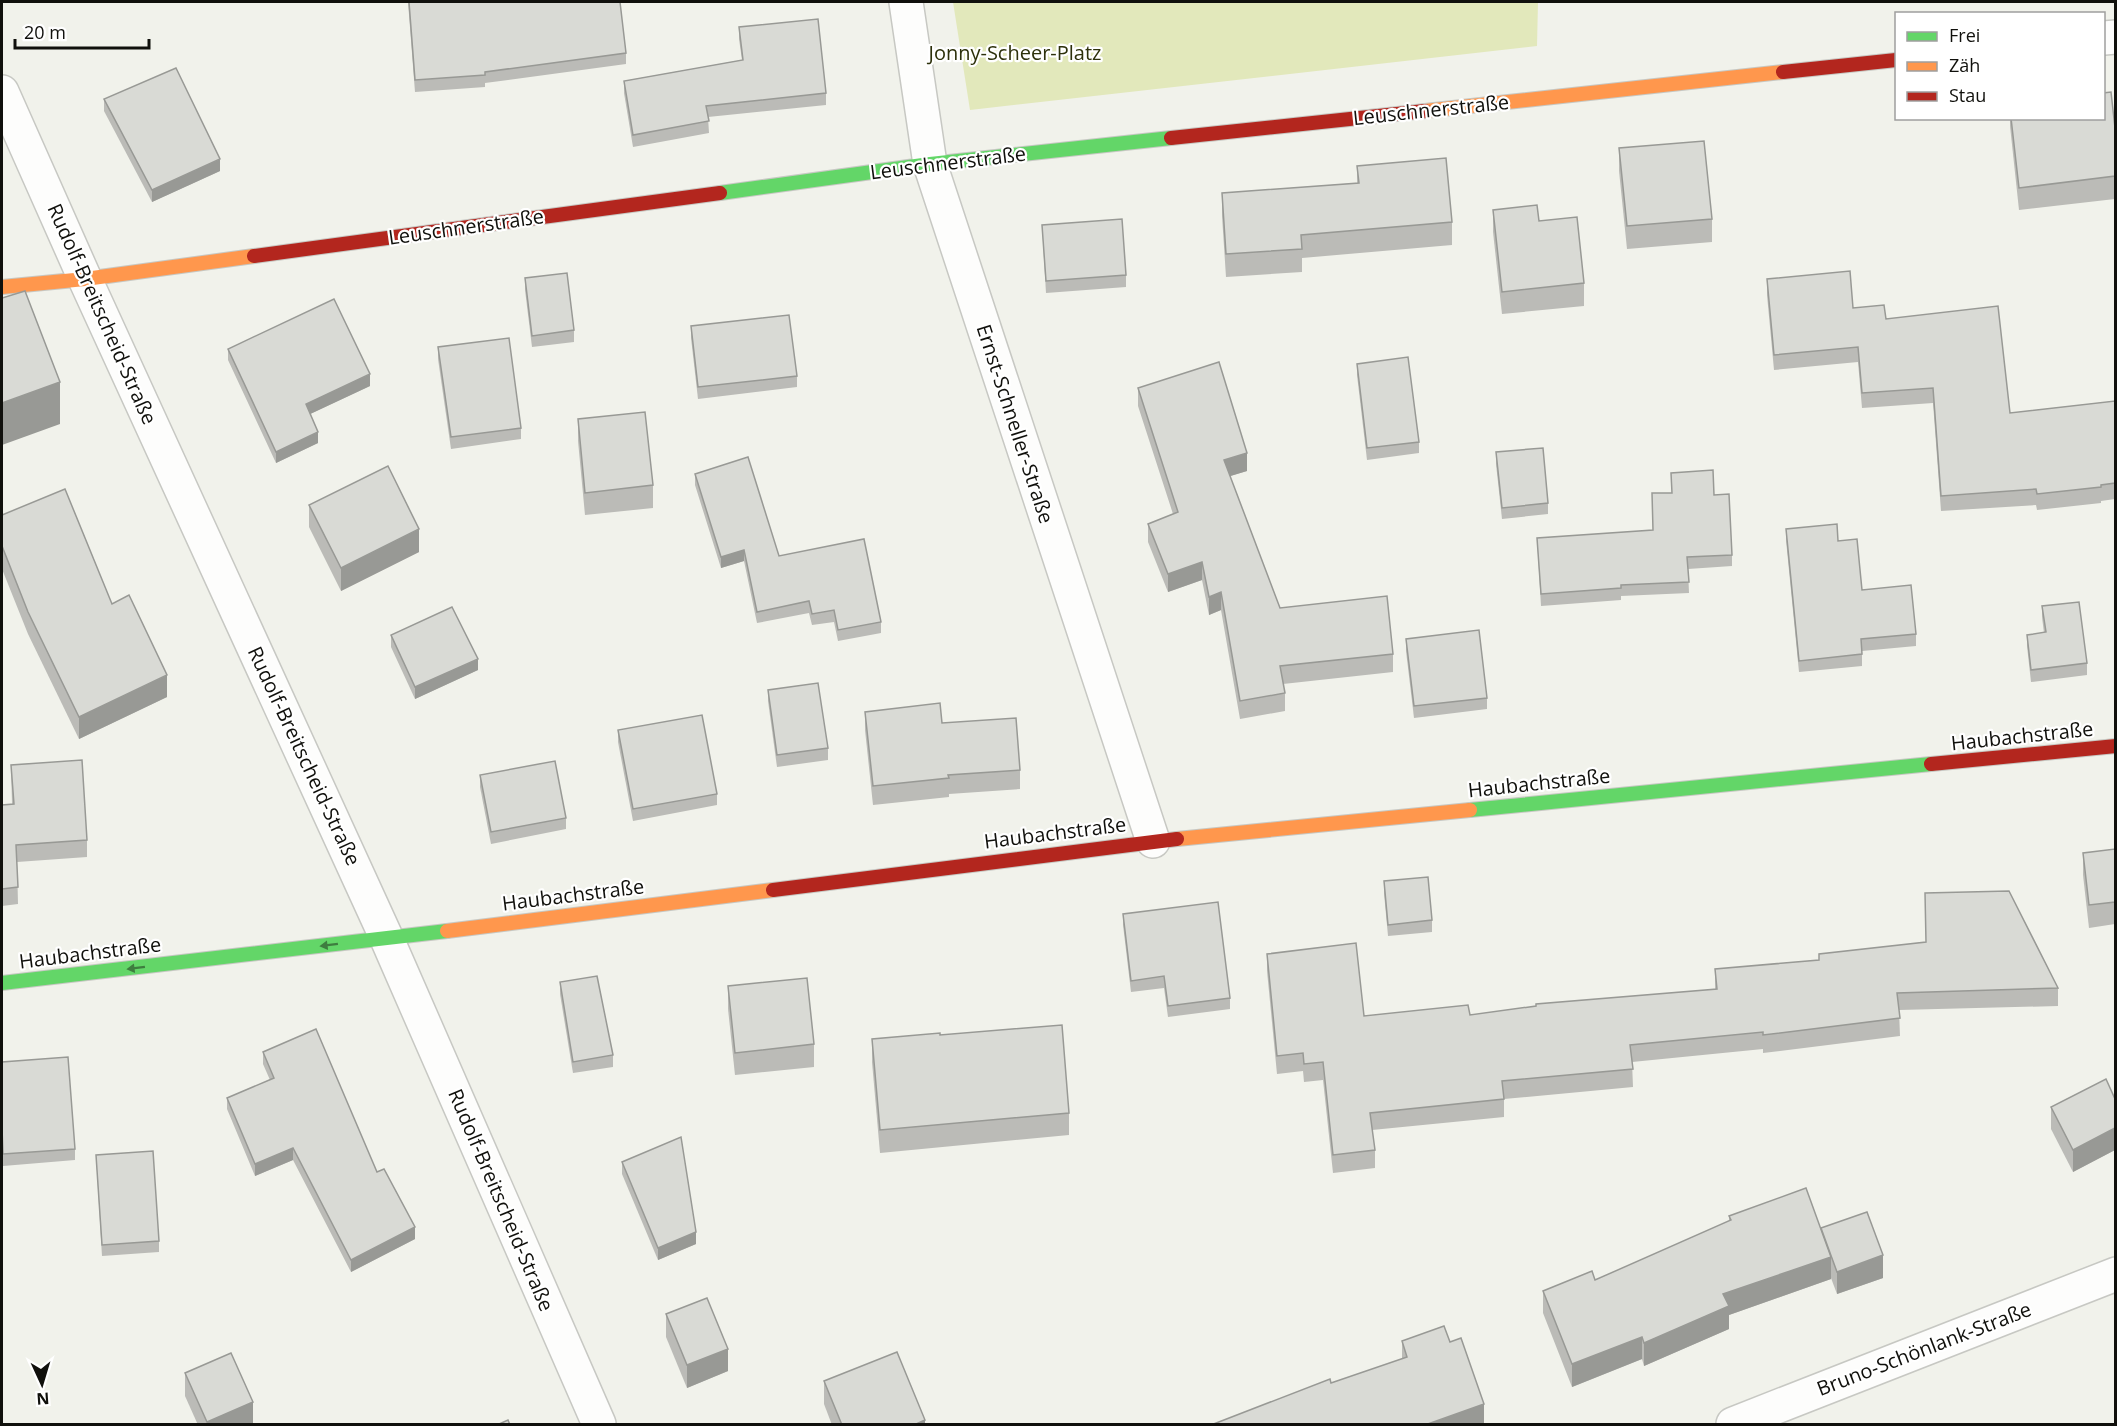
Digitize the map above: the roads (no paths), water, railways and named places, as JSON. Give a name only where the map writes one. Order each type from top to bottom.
[{"type":"street","name":"Ernst-Schneller-Straße","points":[[906,2],[930,164],[1153,840]]},
{"type":"street","name":"Leuschnerstraße","points":[[2,287],[85,279],[930,164],[1895,60]]},
{"type":"street","name":"Rudolf-Breitscheid-Straße","points":[[2,92],[85,279],[387,939],[599,1425]]},
{"type":"street","name":"Haubachstraße","points":[[2,983],[387,939],[1153,840],[2115,746]]},
{"type":"street","name":"Bruno-Schönlank-Straße","points":[[1733,1425],[2115,1274]]},
{"type":"park label","name":"Jonny-Scheer-Platz","points":[[1015,53]]}]
